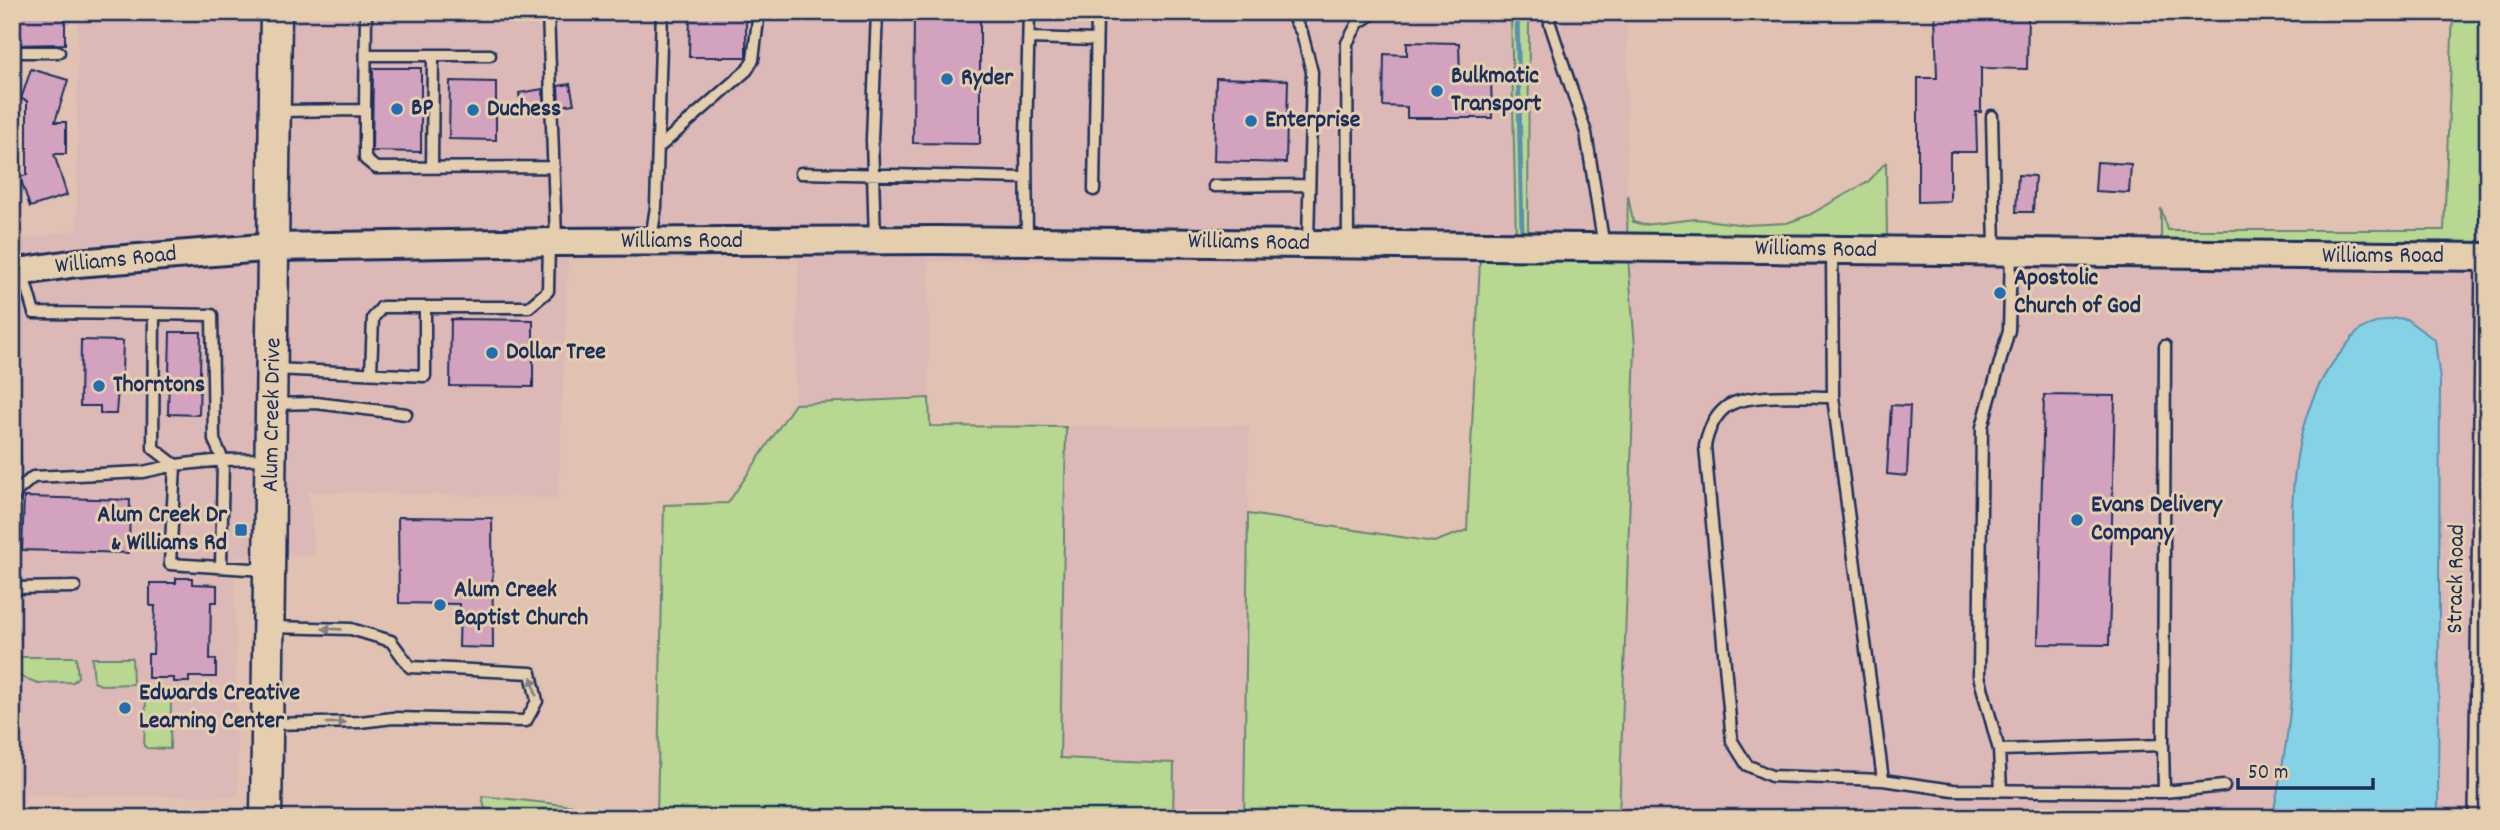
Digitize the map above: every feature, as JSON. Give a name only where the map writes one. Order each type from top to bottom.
[{"type":"main road","name":"Alum Creek Drive","points":[[266,818],[276,12]]},
{"type":"main road","name":"Williams Road","points":[[17,272],[130,258],[275,247],[875,240],[2487,257]]},
{"type":"street","name":"Strack Road","points":[[2479,818],[2487,257]]},
{"type":"lane","points":[[366,12],[365,159],[376,168],[554,167]]},
{"type":"lane","points":[[372,373],[373,318],[382,307],[529,307],[548,291],[553,242],[554,167],[548,12]]},
{"type":"lane","points":[[650,242],[656,206],[663,12]]},
{"type":"lane","points":[[658,148],[747,70],[753,60],[759,12]]},
{"type":"lane","points":[[875,240],[872,139],[877,12]]},
{"type":"lane","points":[[1027,241],[1029,12]]},
{"type":"lane","points":[[1094,190],[1097,12]]},
{"type":"lane","points":[[1290,12],[1302,33],[1312,72],[1308,244]]},
{"type":"lane","points":[[1348,244],[1347,43],[1359,23],[1375,12]]},
{"type":"lane","points":[[1549,12],[1550,24],[1586,133],[1604,247]]},
{"type":"lane","points":[[1029,38],[1096,40]]},
{"type":"lane","points":[[12,51],[60,52]]},
{"type":"lane","points":[[366,55],[490,55]]},
{"type":"lane","points":[[432,167],[433,55]]},
{"type":"lane","points":[[276,111],[366,110]]},
{"type":"lane","points":[[1992,116],[2009,330],[1982,427],[1979,676],[1999,750],[2001,790]]},
{"type":"lane","points":[[801,173],[1026,178]]},
{"type":"lane","points":[[1214,186],[1309,185]]},
{"type":"lane","points":[[1832,250],[1833,397],[1883,780]]},
{"type":"lane","points":[[17,272],[34,313],[212,315],[214,440],[223,460],[221,567]]},
{"type":"lane","points":[[273,369],[425,376],[425,307]]},
{"type":"lane","points":[[154,314],[153,448],[175,466]]},
{"type":"lane","points":[[2164,792],[2165,346]]},
{"type":"lane","points":[[1833,397],[1759,397],[1726,407],[1709,428],[1705,446],[1732,741],[1747,765],[1771,776],[1883,780],[1953,790],[2164,792],[2224,786]]},
{"type":"lane","points":[[273,404],[316,403],[406,414]]},
{"type":"lane","points":[[12,502],[17,491],[33,477],[143,472],[223,460],[272,458]]},
{"type":"lane","points":[[175,466],[170,564],[270,570]]},
{"type":"lane","points":[[12,588],[75,587]]},
{"type":"lane","points":[[268,724],[360,722],[393,718],[526,720],[537,701],[531,673],[410,667],[391,641],[351,629],[269,627]]},
{"type":"lane","points":[[1999,750],[2163,745]]},
{"type":"shaded area","points":[[78,12],[1511,12],[1516,259],[928,261],[929,398],[795,404],[799,258],[587,256],[568,259],[558,498],[308,491],[315,555],[234,557],[238,796],[12,795],[12,466],[21,465],[12,241],[77,230]]},
{"type":"shaded area","points":[[1529,12],[1627,12],[1627,240],[2479,245],[2468,818],[1619,818],[1635,347],[1627,241],[1528,237]]},
{"type":"shaded area","points":[[1249,426],[1244,818],[1173,818],[1174,764],[1060,758],[1066,427]]},
{"type":"green space","points":[[1511,12],[1529,12],[1528,237],[1516,238]]},
{"type":"green space","points":[[2453,12],[2488,12],[2488,53],[2482,53],[2479,245],[2161,243],[2161,208],[2168,230],[2444,230]]},
{"type":"green space","points":[[1886,162],[1887,242],[1627,240],[1628,195],[1633,222],[1644,225],[1696,219],[1746,225],[1787,223],[1809,215],[1869,181]]},
{"type":"green space","points":[[1628,258],[1635,347],[1619,818],[1244,818],[1248,514],[1434,542],[1467,530],[1480,260]]},
{"type":"green space","points":[[13,296],[21,466],[12,466]]},
{"type":"green space","points":[[929,398],[930,426],[1066,427],[1060,758],[1174,763],[1173,818],[506,818],[485,809],[482,796],[657,815],[664,505],[728,503],[795,404]]},
{"type":"green space","points":[[18,657],[76,657],[78,677],[73,682],[38,683],[19,676]]},
{"type":"green space","points":[[92,658],[132,658],[133,684],[101,685],[94,682]]},
{"type":"green space","points":[[146,701],[171,701],[170,749],[144,746]]},
{"type":"water","points":[[2406,319],[2435,340],[2440,381],[2438,818],[2272,818],[2291,703],[2292,500],[2305,419],[2320,383],[2353,337],[2360,330],[2377,322]]},
{"type":"building","points":[[12,12],[65,12],[65,44],[12,45]]},
{"type":"building","points":[[690,12],[746,12],[746,57],[689,57]]},
{"type":"building","name":"Ryder","points":[[914,12],[980,15],[980,144],[913,143]]},
{"type":"building","points":[[1935,12],[2028,12],[2027,69],[1981,68],[1981,112],[1976,112],[1977,152],[1950,152],[1950,201],[1918,202],[1918,78],[1937,78]]},
{"type":"building","name":"Bulkmatic Transport","points":[[1407,42],[1459,43],[1460,76],[1491,75],[1492,118],[1407,118],[1407,107],[1383,106],[1384,54],[1407,55]]},
{"type":"building","name":"BP","points":[[373,68],[421,68],[421,152],[372,151]]},
{"type":"building","points":[[31,69],[68,80],[55,122],[66,122],[66,154],[54,154],[67,195],[30,207],[20,177],[27,175],[27,101],[21,99]]},
{"type":"building","name":"Enterprise","points":[[1216,78],[1288,80],[1286,163],[1214,161]]},
{"type":"building","name":"Duchess","points":[[450,81],[496,82],[496,140],[449,139]]},
{"type":"building","points":[[570,84],[574,104],[559,106],[558,86]]},
{"type":"building","points":[[543,89],[544,109],[522,113],[519,93]]},
{"type":"building","points":[[2097,162],[2131,164],[2129,193],[2095,191]]},
{"type":"building","points":[[2018,175],[2035,176],[2033,212],[2016,212]]},
{"type":"building","name":"Dollar Tree","points":[[451,319],[533,320],[533,387],[450,386]]},
{"type":"building","name":"Thorntons","points":[[170,332],[201,332],[199,415],[168,414]]},
{"type":"building","name":"Thorntons","points":[[81,340],[123,341],[116,414],[100,414],[100,406],[80,406]]},
{"type":"building","name":"Evans Delivery Company","points":[[2044,395],[2115,396],[2109,645],[2038,644]]},
{"type":"building","points":[[1891,405],[1910,406],[1907,476],[1887,474]]},
{"type":"building","points":[[24,497],[130,500],[129,553],[22,550]]},
{"type":"building","points":[[398,517],[492,518],[493,648],[459,647],[460,604],[399,603]]},
{"type":"building","points":[[176,578],[192,578],[192,584],[217,585],[217,602],[211,602],[210,659],[216,659],[216,677],[189,677],[189,682],[174,682],[174,678],[148,678],[148,654],[153,654],[155,606],[150,606],[150,583],[176,583]]},
{"type":"waterway","points":[[1517,12],[1522,234]]},
{"type":"place","name":"Ryder","points":[[947,79]]},
{"type":"place","name":"Bulkmatic Transport","points":[[1437,91]]},
{"type":"place","name":"BP","points":[[397,109]]},
{"type":"place","name":"Duchess","points":[[473,110]]},
{"type":"place","name":"Enterprise","points":[[1251,121]]},
{"type":"place","name":"Apostolic Church of God","points":[[2000,293]]},
{"type":"place","name":"Dollar Tree","points":[[492,353]]},
{"type":"place","name":"Thorntons","points":[[99,386]]},
{"type":"place","name":"Evans Delivery Company","points":[[2077,520]]},
{"type":"place","name":"Alum Creek Dr & Williams Rd","points":[[241,530]]},
{"type":"place","name":"Alum Creek Baptist Church","points":[[440,605]]},
{"type":"place","name":"Edwards Creative Learning Center","points":[[125,708]]}]
